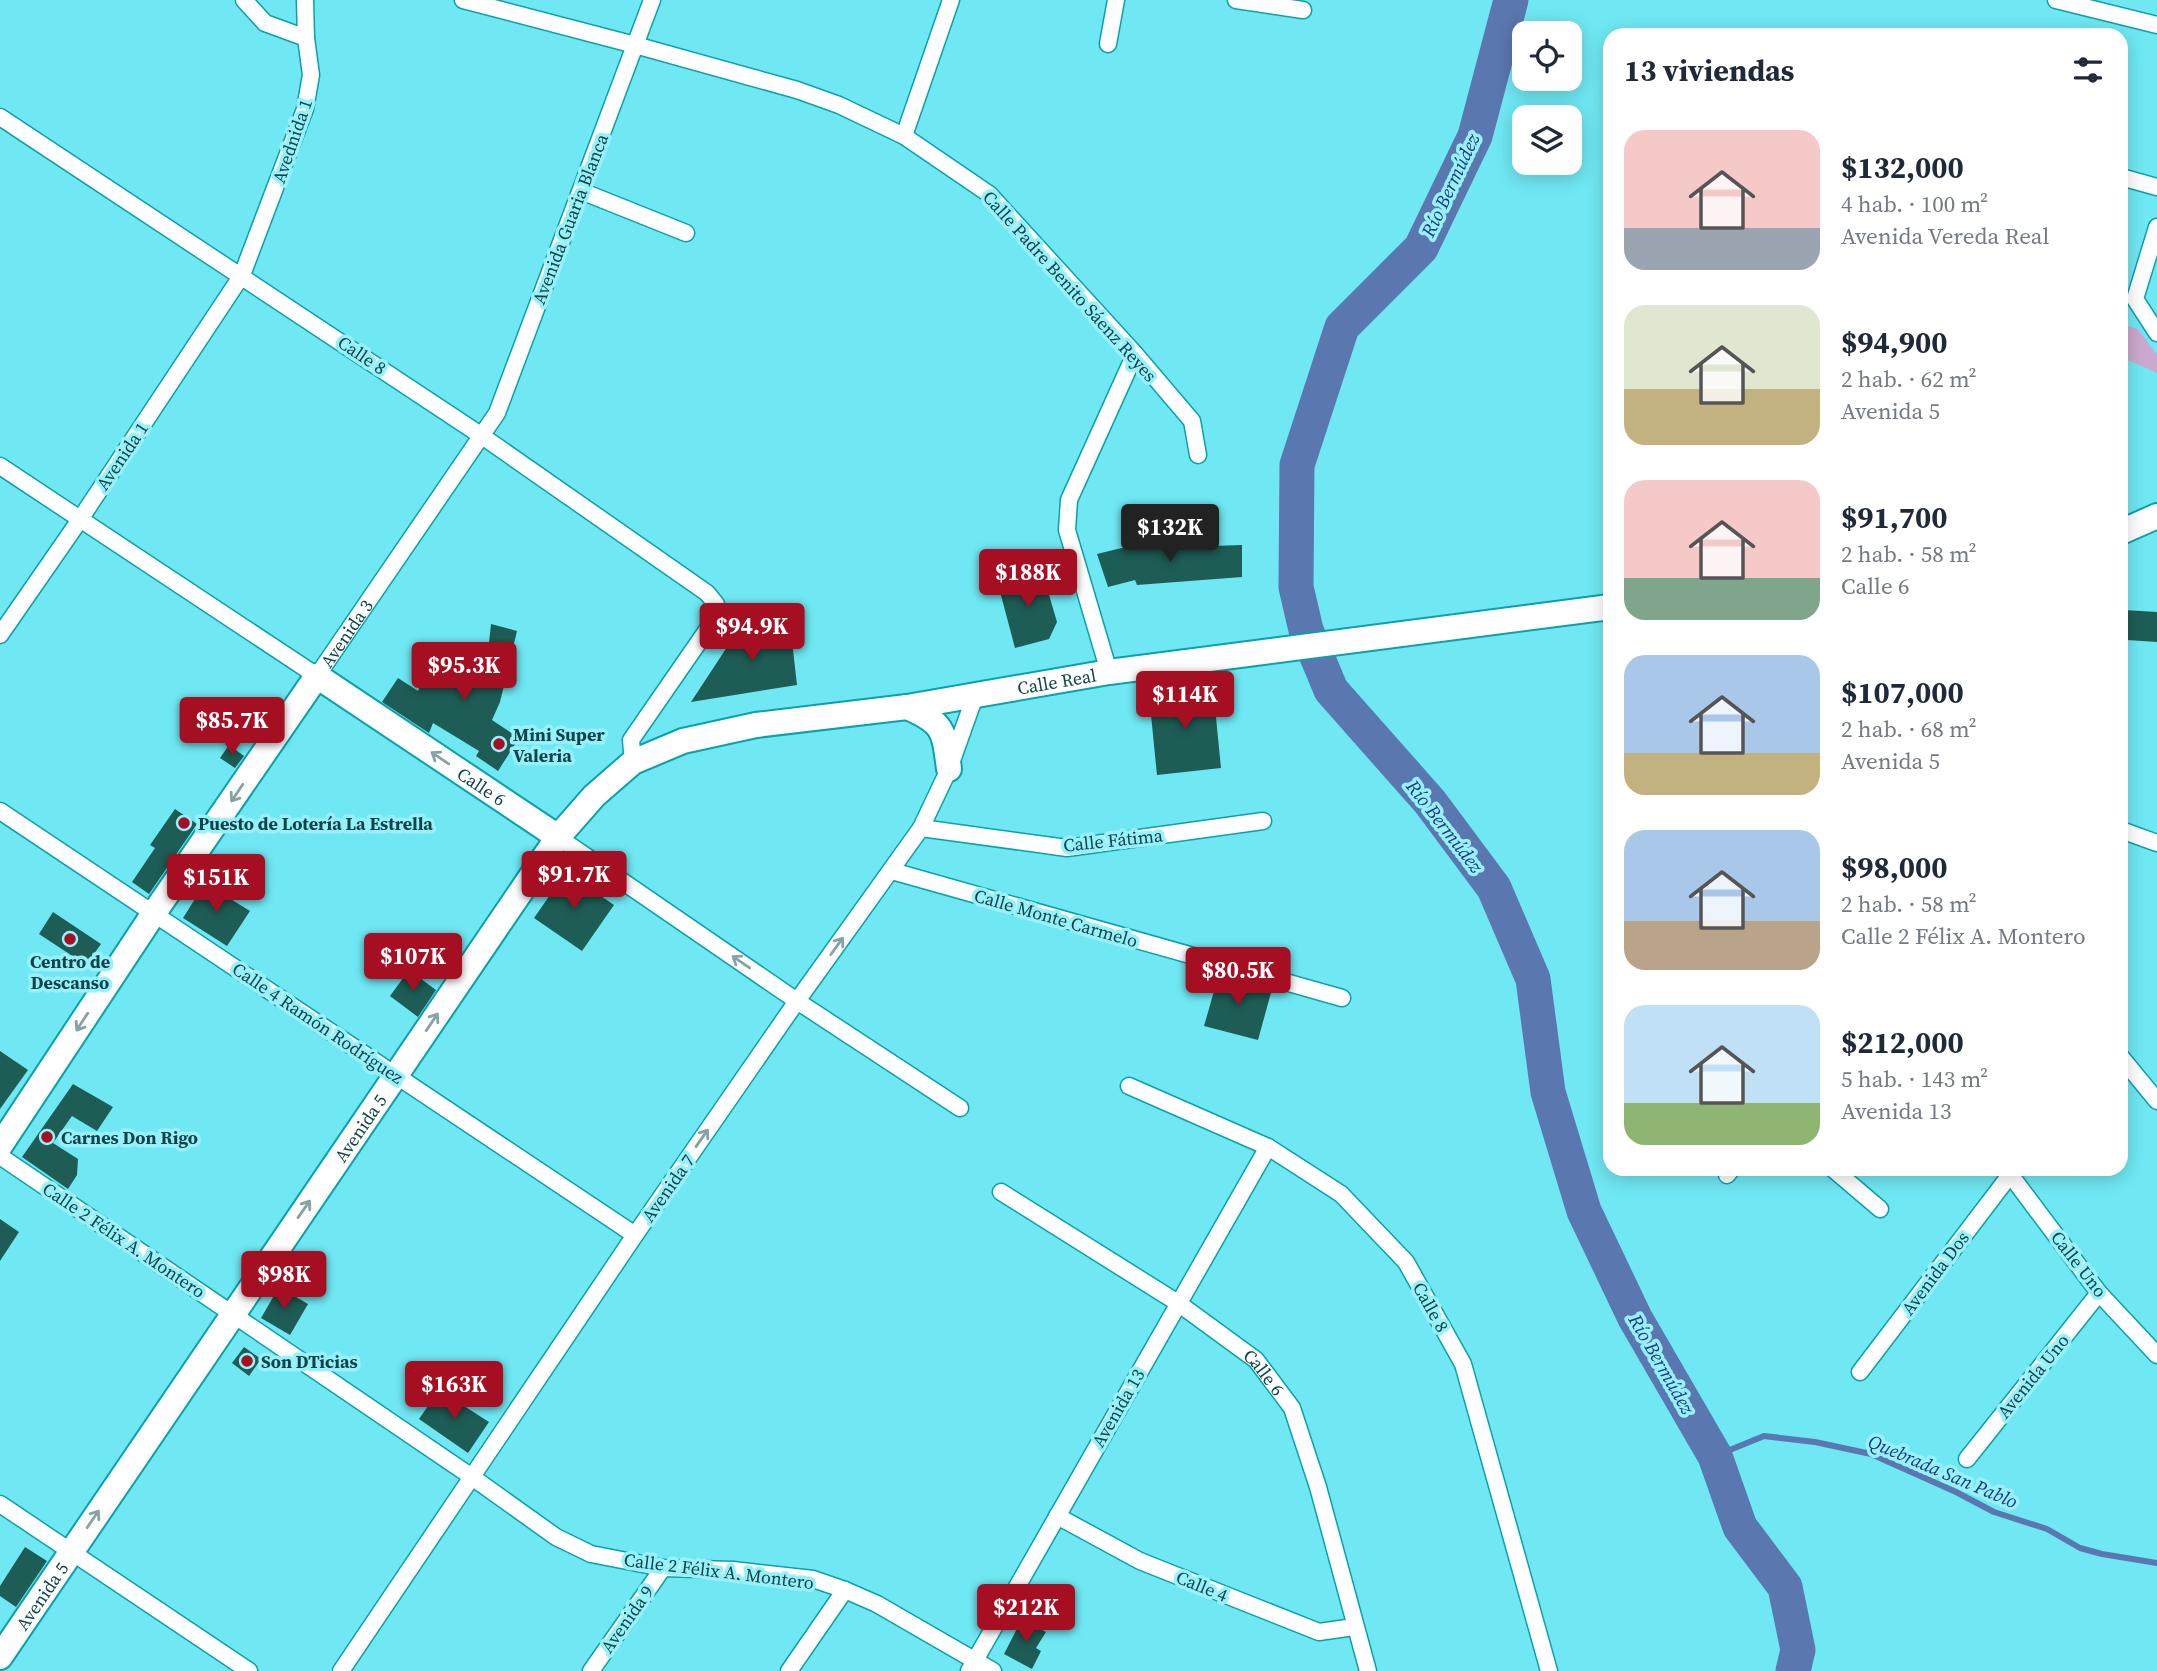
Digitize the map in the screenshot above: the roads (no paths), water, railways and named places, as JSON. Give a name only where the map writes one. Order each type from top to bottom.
[{"type":"main road","points":[[2128,529],[2157,516]]},
{"type":"main road","name":"Calle Real","points":[[633,762],[683,741],[756,725],[907,707],[1109,672],[1603,608]]},
{"type":"main road","name":"Calle 6","points":[[317,676],[558,837]]},
{"type":"main road","name":"Avenida 3","points":[[0,1146],[317,676]]},
{"type":"main road","points":[[907,707],[929,717],[940,727],[945,737],[949,769]]},
{"type":"main road","name":"Avenida 5","points":[[0,1657],[558,837],[594,796],[633,762]]},
{"type":"street","points":[[244,0],[265,23],[306,38]]},
{"type":"street","name":"Avednida 1","points":[[242,275],[305,109],[311,75],[305,0]]},
{"type":"street","name":"Calle Padre Benito Sáenz Reyes","points":[[463,0],[797,90],[839,105],[904,136],[989,194],[1135,354],[1192,421],[1198,455]]},
{"type":"street","name":"Avenida Guaria Blanca","points":[[482,436],[497,413],[652,0]]},
{"type":"street","points":[[904,136],[951,0]]},
{"type":"street","points":[[1108,44],[1116,0]]},
{"type":"street","points":[[1236,0],[1303,10]]},
{"type":"street","points":[[2056,0],[2157,25]]},
{"type":"street","name":"Calle 8","points":[[0,117],[482,436],[707,593],[716,604],[714,620],[631,740],[633,762]]},
{"type":"street","points":[[2128,179],[2157,187]]},
{"type":"street","points":[[581,191],[686,233]]},
{"type":"street","points":[[2157,227],[2135,299],[2157,333]]},
{"type":"street","name":"Avenida 1","points":[[0,635],[242,275]]},
{"type":"street","points":[[1109,672],[1067,530],[1068,510],[1069,500],[1135,354]]},
{"type":"street","name":"Avenida 3","points":[[317,676],[482,436]]},
{"type":"street","name":"Calle 6","points":[[0,466],[79,521],[317,676]]},
{"type":"street","name":"Avenida 7","points":[[341,1671],[635,1235],[921,828],[949,769],[975,696]]},
{"type":"street","name":"Calle 4 Ramón Rodríguez","points":[[0,811],[635,1235]]},
{"type":"street","name":"Calle Fátima","points":[[921,828],[1067,848],[1263,821]]},
{"type":"street","points":[[2128,833],[2157,843]]},
{"type":"street","name":"Calle 6","points":[[558,837],[797,1001],[960,1108]]},
{"type":"street","name":"Calle Monte Carmelo","points":[[892,871],[1342,998]]},
{"type":"street","points":[[2128,1064],[2154,1091]]},
{"type":"street","name":"Calle 8","points":[[1129,1086],[1268,1147],[1341,1194],[1406,1262],[1463,1364],[1549,1671]]},
{"type":"street","name":"Avenida 13","points":[[972,1666],[1268,1147]]},
{"type":"street","name":"Calle 2 Félix A. Montero","points":[[0,1156],[556,1537],[591,1554],[663,1568],[783,1574],[814,1579],[877,1604],[972,1666],[993,1671]]},
{"type":"street","points":[[1841,1176],[1880,1209]]},
{"type":"street","name":"Avenida Dos","points":[[1860,1372],[2005,1176]]},
{"type":"street","name":"Calle Uno","points":[[2011,1176],[2099,1293],[2157,1355]]},
{"type":"street","name":"Calle 6","points":[[1001,1192],[1178,1303],[1256,1360],[1292,1408],[1318,1488],[1368,1671]]},
{"type":"street","name":"Avenida Uno","points":[[1967,1459],[2099,1293]]},
{"type":"street","points":[[0,1504],[248,1671]]},
{"type":"street","name":"Calle 4","points":[[1057,1516],[1140,1561],[1319,1632],[1354,1627]]},
{"type":"street","name":"Avenida 9","points":[[591,1671],[663,1568]]},
{"type":"street","points":[[789,1671],[845,1590]]},
{"type":"waterway","name":"Río Bermúdez","points":[[1511,0],[1475,136],[1421,248],[1342,327],[1297,465],[1296,587],[1306,630],[1331,690],[1430,802],[1494,888],[1533,979],[1548,1092],[1584,1211],[1635,1318],[1715,1456],[1740,1527],[1785,1587],[1798,1650],[1793,1671]]},
{"type":"waterway","name":"Quebrada San Pablo","points":[[1715,1456],[1764,1436],[1815,1442],[1871,1454],[1994,1512],[2047,1529],[2080,1548],[2157,1563]]},
{"type":"place","name":"Mini Super Valeria","points":[[499,744]]},
{"type":"place","name":"Puesto de Lotería La Estrella","points":[[184,823]]},
{"type":"place","name":"Centro de Descanso","points":[[70,939]]},
{"type":"place","name":"Carnes Don Rigo","points":[[47,1137]]},
{"type":"place","name":"Son DTicias","points":[[247,1361]]}]
